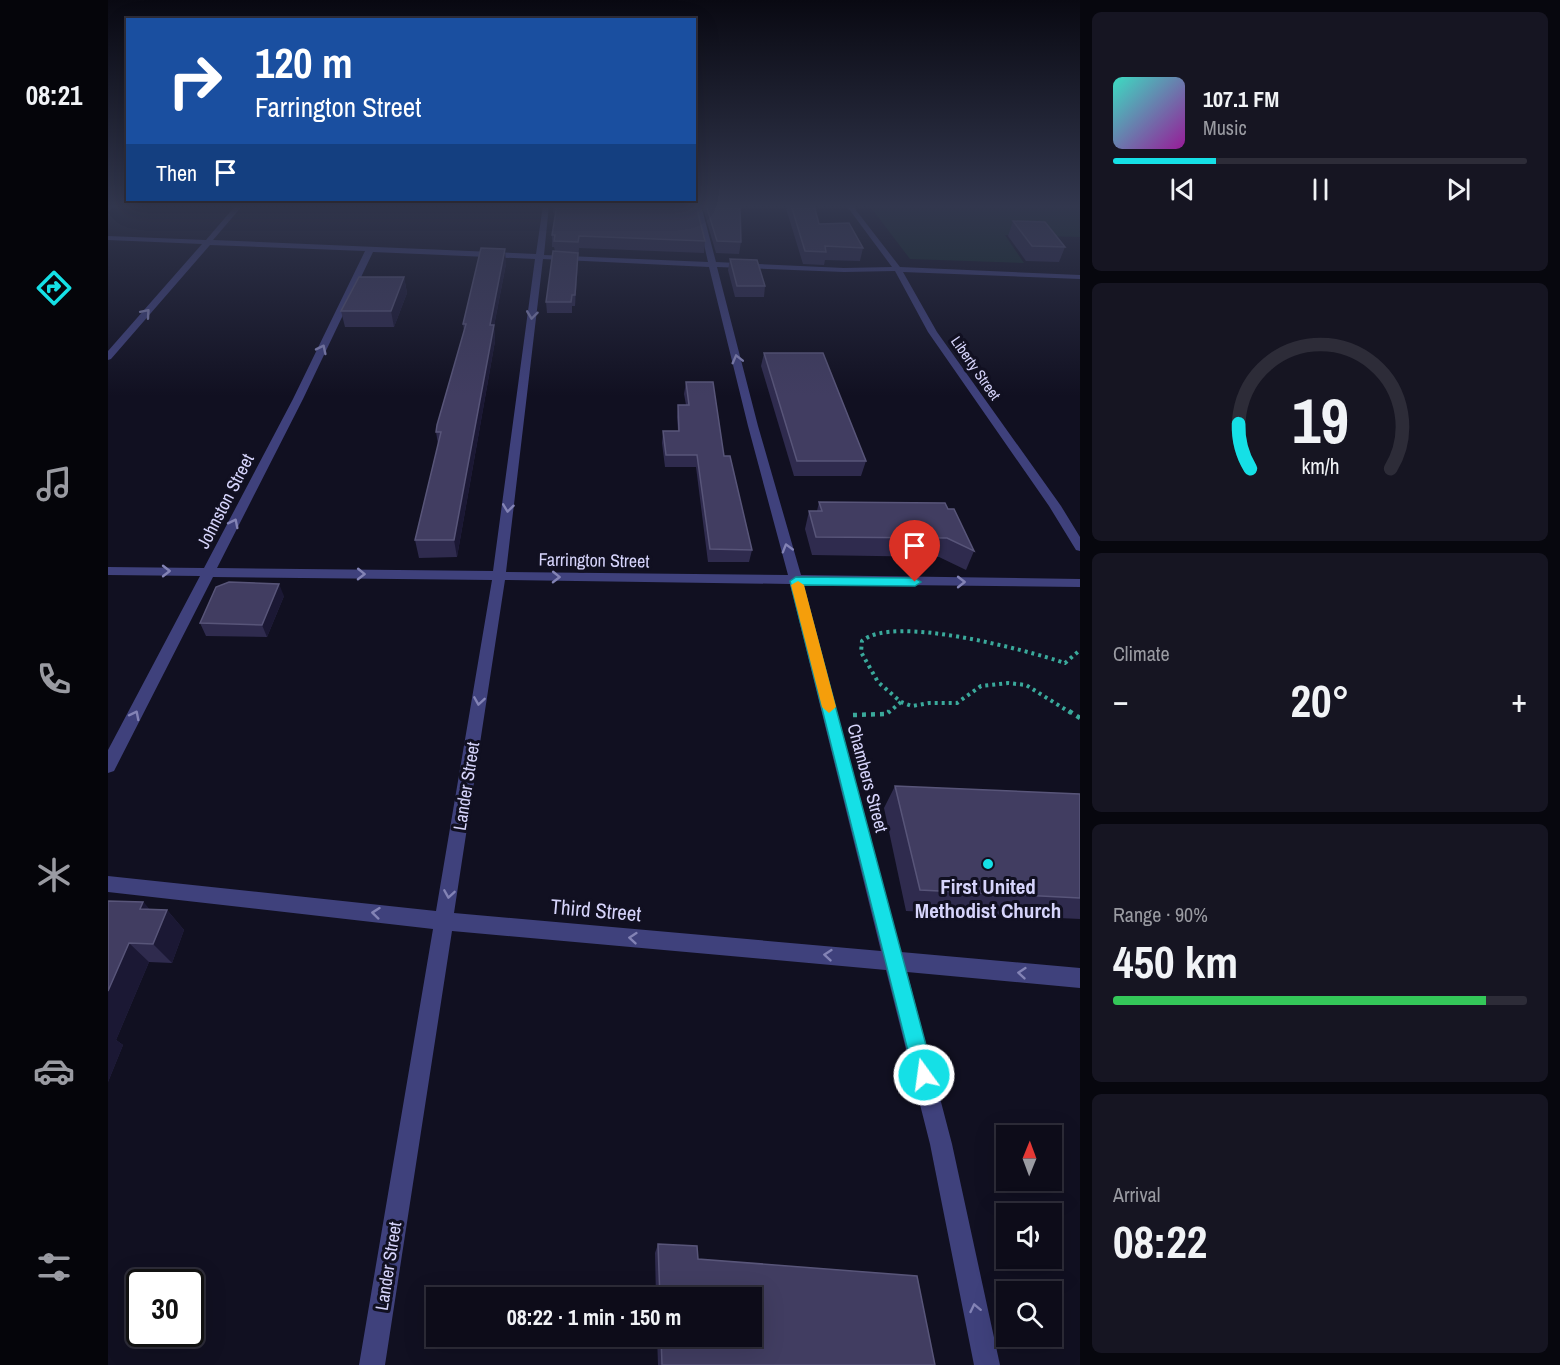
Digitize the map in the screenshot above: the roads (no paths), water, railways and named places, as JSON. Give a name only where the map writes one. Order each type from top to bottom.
[{"type":"street","points":[[108,357],[184,269]]},
{"type":"street","name":"Johnston Street","points":[[108,766],[298,399],[361,269]]},
{"type":"street","name":"Lander Street","points":[[372,1365],[499,576],[538,269]]},
{"type":"street","name":"Chambers Street","points":[[714,269],[753,426],[796,581],[941,1144],[987,1365]]},
{"type":"street","points":[[820,269],[898,269],[1080,277]]},
{"type":"street","name":"Liberty Street","points":[[898,269],[933,332],[1056,506],[1080,547]]},
{"type":"street","name":"Farrington Street","points":[[108,571],[796,581],[1080,582]]},
{"type":"street","name":"Third Street","points":[[108,884],[444,921],[1080,978]]},
{"type":"place","name":"First United Methodist Church","points":[[988,864]]}]
